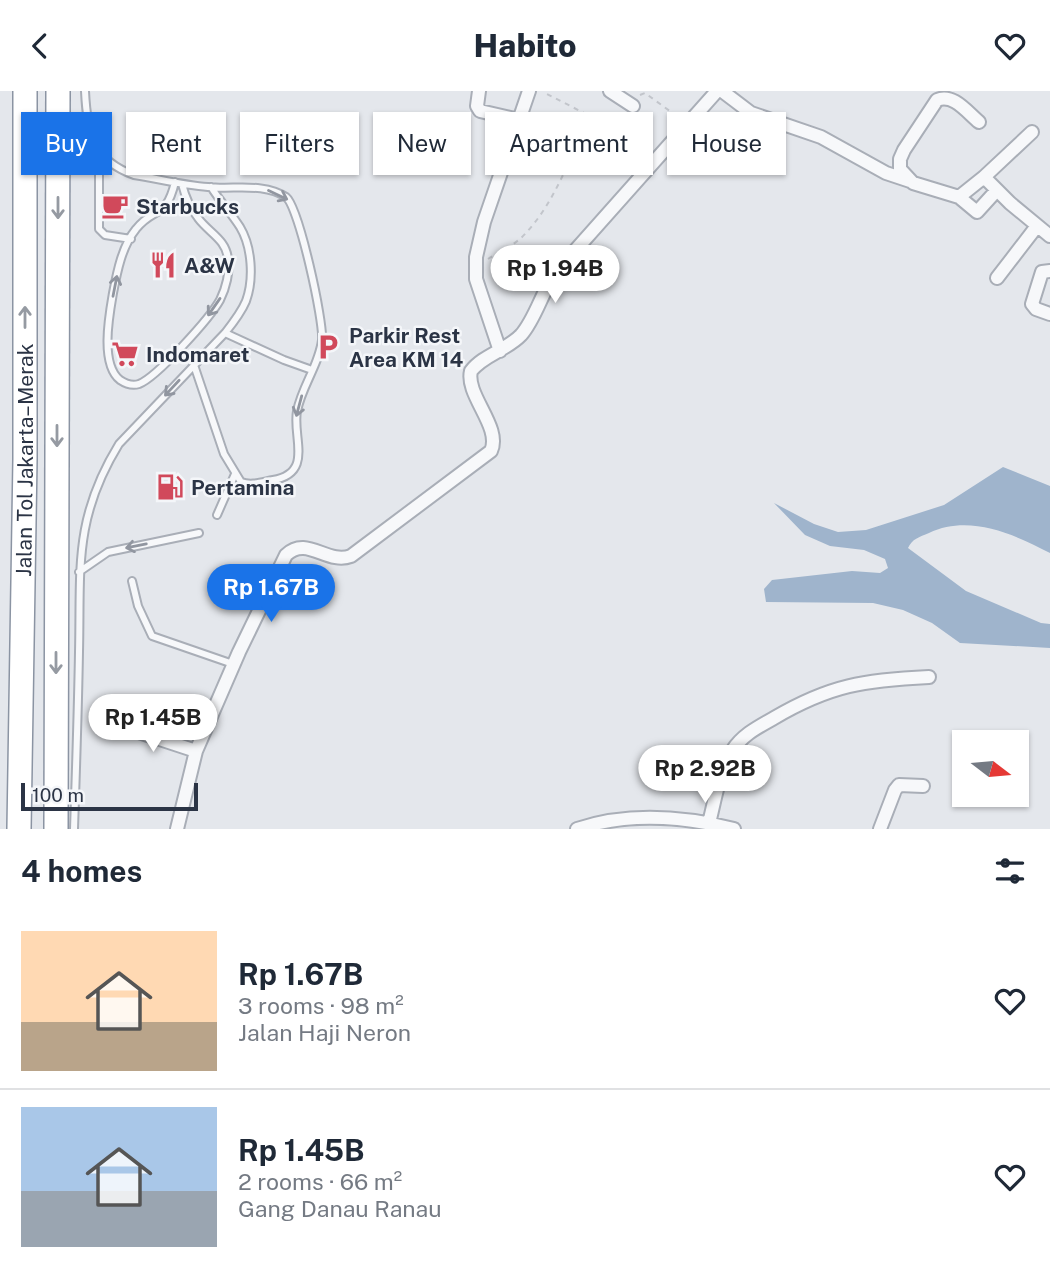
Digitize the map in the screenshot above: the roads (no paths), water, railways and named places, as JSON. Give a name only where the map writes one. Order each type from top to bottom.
[{"type":"highway","name":"Jalan Tol Jakarta–Merak","points":[[19,829],[25,459],[25,91]]},
{"type":"highway","name":"Jalan Tol Jakarta–Merak","points":[[56,829],[58,91]]},
{"type":"street","points":[[479,91],[477,106],[480,111],[485,112]]},
{"type":"street","points":[[522,112],[529,91]]},
{"type":"street","points":[[610,91],[634,106]]},
{"type":"street","points":[[177,829],[196,751],[286,555],[294,548],[302,547],[336,558],[351,556],[486,455],[493,447],[494,438],[470,376],[475,366],[500,351],[525,330],[543,291],[556,272],[715,92],[751,113],[821,137],[886,173],[959,197],[976,212],[997,190]]},
{"type":"street","points":[[913,183],[900,169],[900,159],[937,100],[950,98],[979,122]]},
{"type":"street","points":[[959,197],[1032,132]]},
{"type":"street","points":[[500,175],[484,222],[476,267],[480,296],[500,351]]},
{"type":"street","points":[[984,177],[1050,236]]},
{"type":"street","points":[[998,278],[1037,226]]},
{"type":"street","points":[[1050,271],[1042,272],[1038,278],[1032,304],[1036,309],[1050,314]]},
{"type":"street","points":[[709,823],[726,761],[739,741],[751,731],[804,701],[836,689],[874,680],[929,677]]},
{"type":"street","points":[[120,726],[196,751]]},
{"type":"street","points":[[880,829],[899,785],[923,786]]},
{"type":"street","points":[[577,829],[639,818],[683,818],[734,829]]},
{"type":"lane","points":[[85,91],[87,112]]},
{"type":"lane","points":[[112,164],[134,175],[179,183],[269,190],[287,198],[294,208],[312,272],[322,336],[299,403],[296,419],[298,460],[293,470],[277,480],[243,483],[224,454],[194,365]]},
{"type":"lane","points":[[99,175],[99,229],[105,235],[131,239]]},
{"type":"lane","points":[[179,183],[196,216],[226,247],[229,262],[227,280],[219,300],[205,318],[149,379],[136,385],[126,384],[115,375],[108,360],[113,295],[120,260],[136,229],[167,205],[179,183]]},
{"type":"lane","points":[[74,829],[80,629],[79,572],[84,527],[111,457],[119,444],[225,333],[246,301],[249,287],[246,240],[211,187]]},
{"type":"lane","points":[[225,333],[312,370]]},
{"type":"lane","points":[[217,515],[235,474]]},
{"type":"lane","points":[[79,572],[108,552],[199,533]]},
{"type":"lane","points":[[132,581],[138,606],[152,636],[234,664]]},
{"type":"lane","points":[[11,802],[21,655]]},
{"type":"water","points":[[1003,467],[1050,486],[1050,553],[1006,533],[960,525],[929,533],[916,539],[908,548],[966,591],[1041,623],[1050,624],[1050,648],[960,643],[932,623],[903,610],[873,603],[766,602],[764,589],[772,580],[852,571],[880,573],[888,568],[885,559],[864,550],[830,546],[805,535],[774,503],[814,524],[838,532],[866,530],[944,505]]},
{"type":"place","name":"Starbucks","points":[[115,206]]},
{"type":"place","name":"A&W","points":[[163,265]]},
{"type":"place","name":"Parkir Rest Area KM 14","points":[[328,347]]},
{"type":"place","name":"Indomaret","points":[[125,354]]},
{"type":"place","name":"Pertamina","points":[[170,487]]}]
